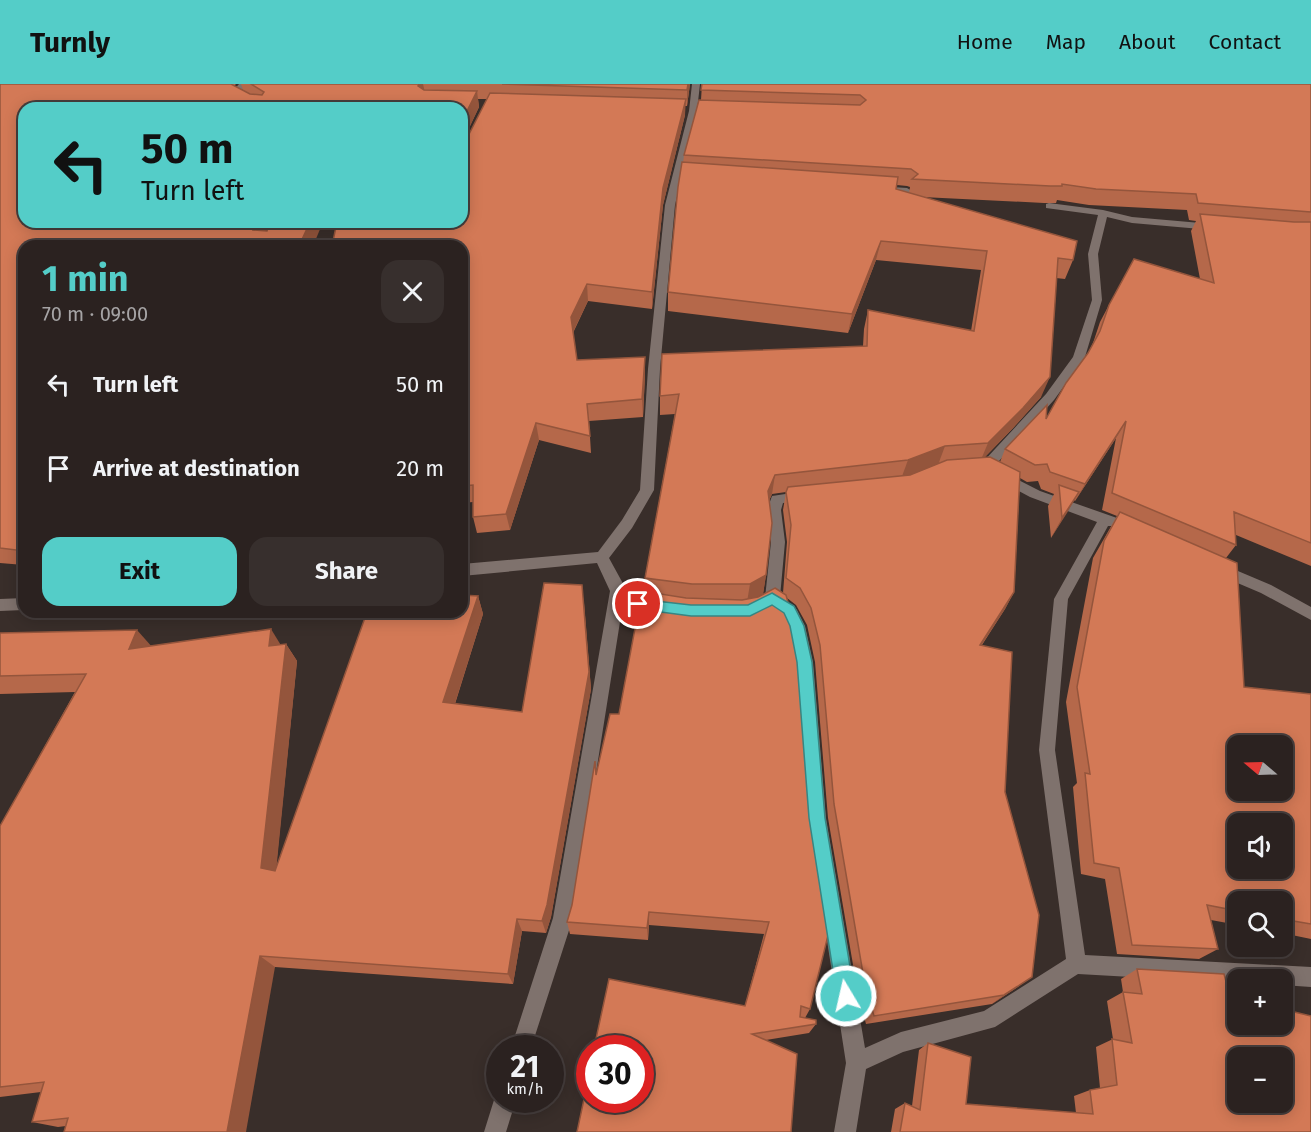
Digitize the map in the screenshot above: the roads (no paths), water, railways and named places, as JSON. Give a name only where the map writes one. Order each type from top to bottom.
[{"type":"street","points":[[244,84],[235,93],[252,102]]},
{"type":"street","points":[[468,569],[602,557],[627,524],[647,490],[654,369],[696,84]]},
{"type":"street","points":[[866,188],[907,191]]},
{"type":"street","points":[[1049,206],[1103,213],[1132,220],[1225,229]]},
{"type":"street","points":[[985,468],[1050,397],[1079,357],[1097,300],[1093,254],[1103,213]]},
{"type":"street","points":[[962,470],[985,468],[1035,494],[1126,528]]},
{"type":"street","points":[[819,494],[777,499],[774,510],[778,542],[765,602],[789,609],[797,626],[804,662],[817,818],[857,1063],[845,1132]]},
{"type":"street","points":[[1076,964],[1047,750],[1061,599],[1105,519]]},
{"type":"street","points":[[525,1035],[563,918],[617,592],[602,557]]},
{"type":"street","points":[[1201,561],[1266,590],[1311,614]]},
{"type":"street","points":[[617,592],[638,604],[670,608]]},
{"type":"street","points":[[0,605],[18,604]]},
{"type":"street","points":[[857,1063],[901,1042],[988,1020],[1076,964],[1311,977]]},
{"type":"street","points":[[495,1132],[501,1113]]}]
